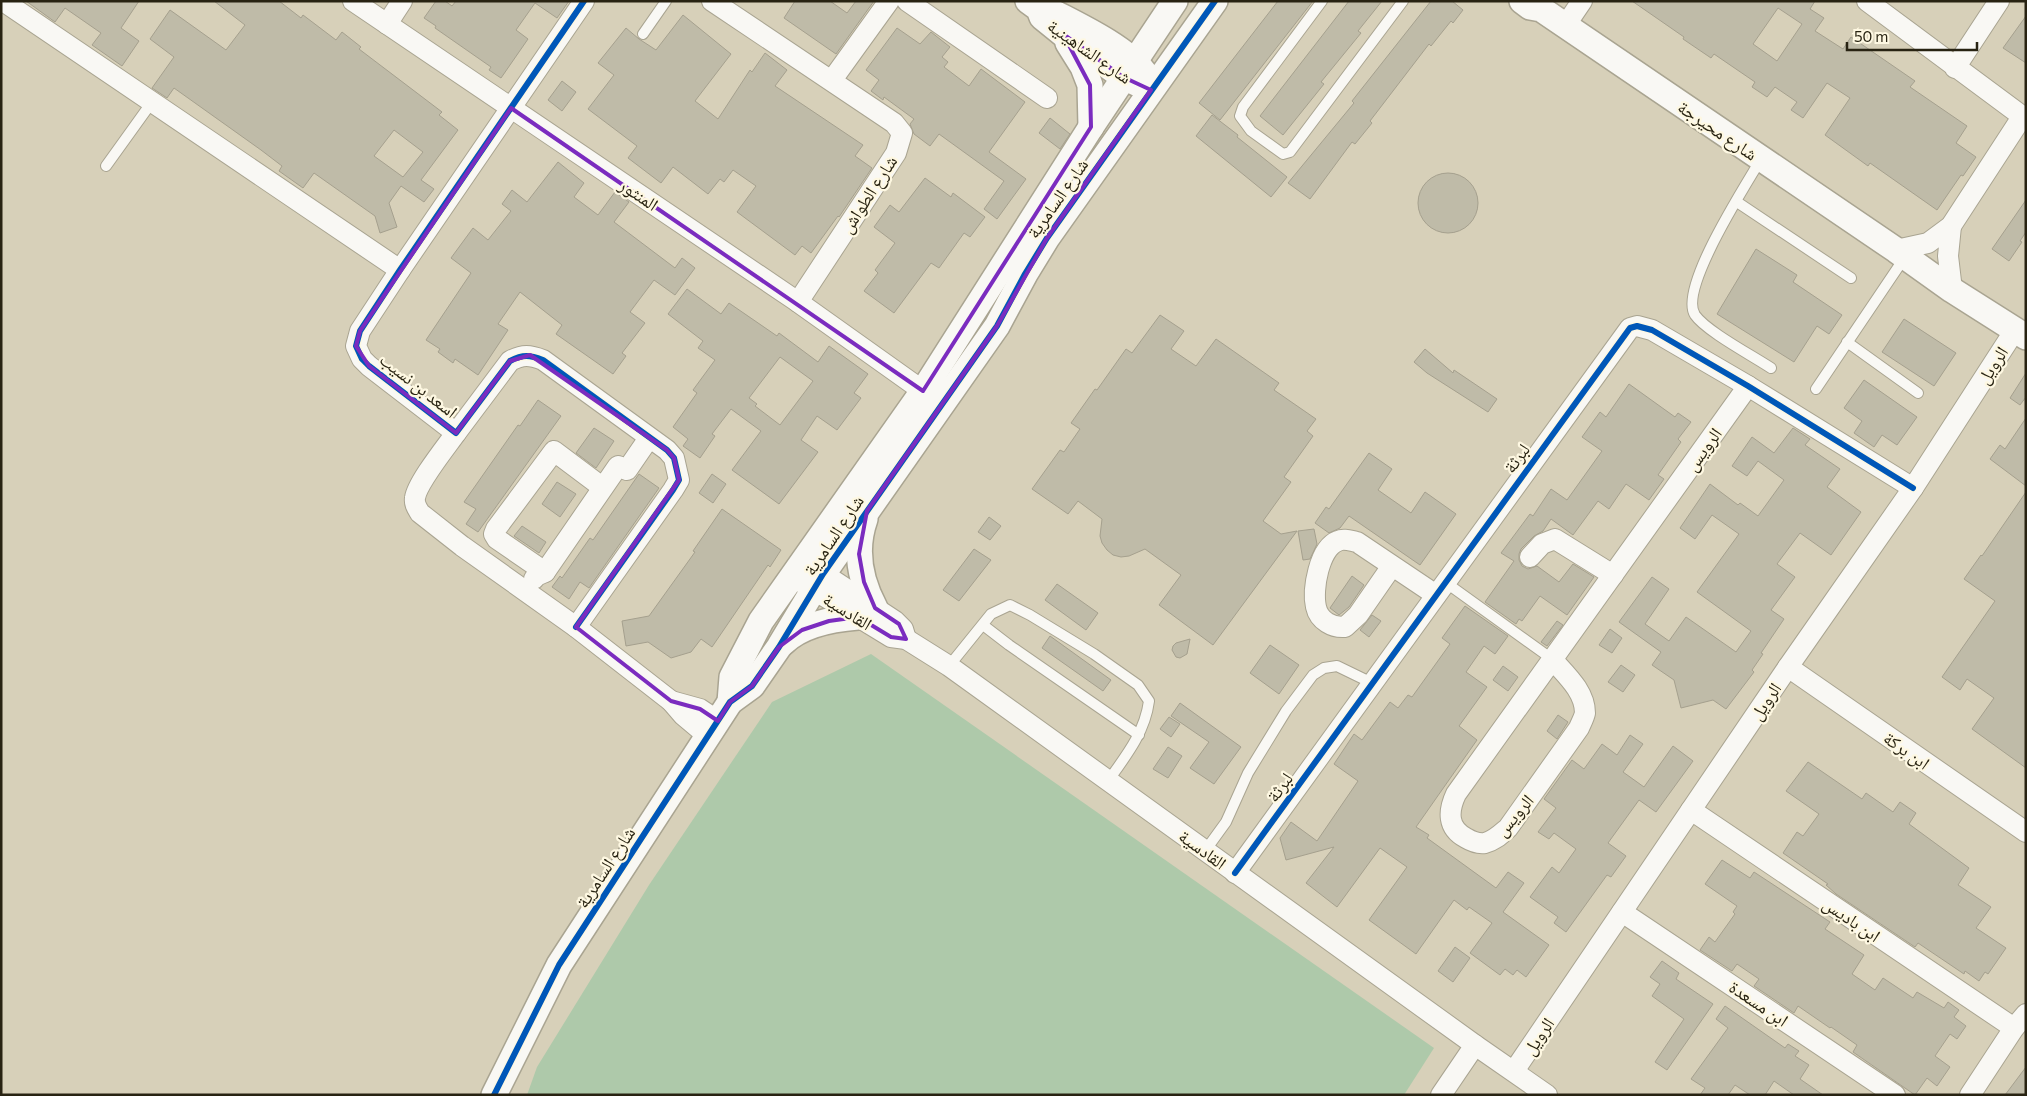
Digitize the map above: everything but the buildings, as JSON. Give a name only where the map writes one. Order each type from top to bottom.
[{"type":"street","points":[[3,1],[400,270]]},
{"type":"street","name":"المنثور","points":[[353,1],[798,302],[923,391]]},
{"type":"street","points":[[387,24],[402,1]]},
{"type":"street","name":"اسعد بن نسيب","points":[[576,627],[679,480],[674,458],[667,450],[543,360],[530,355],[510,360],[456,433],[369,366],[357,352],[356,346],[360,331],[400,270],[584,1]]},
{"type":"street","name":"شارع الطواش","points":[[712,1],[894,123],[902,133],[896,153],[798,302]]},
{"type":"street","points":[[832,80],[889,1]]},
{"type":"street","points":[[907,1],[1047,98]]},
{"type":"street","name":"شارع السامرية","points":[[494,1095],[559,965],[719,719],[752,686],[779,647],[819,582],[867,511],[987,342],[1007,310],[1035,256],[1215,1]]},
{"type":"street","points":[[1565,26],[1582,1]]},
{"type":"street","points":[[1867,1],[2024,118],[1951,226],[1928,244],[1900,253]]},
{"type":"street","points":[[1955,68],[1999,1]]},
{"type":"street","name":"شارع محيرجة","points":[[1533,4],[1952,290],[2021,333]]},
{"type":"street","name":"شارع الشاهينية","points":[[1033,5],[1042,17],[1063,34],[1128,69],[1145,73],[1151,90]]},
{"type":"street","name":"شارع الشاهينية","points":[[1033,5],[1049,9],[1092,32],[1128,69]]},
{"type":"street","points":[[1092,32],[1121,34],[1136,32],[1149,26],[1172,7]]},
{"type":"street","name":"شارع السامرية","points":[[719,719],[736,669],[761,621],[796,568],[923,391],[1090,127],[1172,7]]},
{"type":"street","points":[[1063,34],[1083,67],[1090,85],[1090,127]]},
{"type":"street","points":[[1951,226],[1948,256],[1952,290]]},
{"type":"street","name":"لبرثة","points":[[1235,873],[1630,328],[1637,326],[1652,330],[1748,386],[1913,488]]},
{"type":"street","name":"الرويل","points":[[1514,1071],[1788,668],[2021,333]]},
{"type":"street","name":"الرويس","points":[[1552,659],[1579,692],[1582,699],[1585,714],[1579,728],[1508,828],[1496,839],[1484,843],[1472,842],[1452,826],[1450,818],[1451,805],[1456,794],[1552,659],[1748,386]]},
{"type":"street","points":[[456,433],[419,486],[415,496],[415,505],[420,513],[576,627],[671,701],[700,709],[719,719]]},
{"type":"street","points":[[525,591],[536,576],[545,572],[618,466],[627,470],[649,438]]},
{"type":"street","points":[[545,572],[497,539],[494,534],[496,529],[554,451],[602,487]]},
{"type":"street","points":[[779,647],[789,637],[816,625],[867,613],[859,554],[867,511]]},
{"type":"street","points":[[1530,557],[1542,544],[1555,539],[1613,574]]},
{"type":"street","points":[[1392,566],[1358,615],[1345,627],[1337,628],[1321,617],[1316,607],[1317,572],[1326,550],[1338,541],[1348,540],[1357,542],[1392,566],[1440,588]]},
{"type":"street","name":"القادسية","points":[[796,568],[867,613],[890,637],[906,639],[949,666],[1547,1095]]},
{"type":"street","name":"ابن بركة","points":[[1788,668],[2026,832]]},
{"type":"street","name":"ابن باديس","points":[[1691,810],[2020,1021]]},
{"type":"street","name":"ابن مسعدة","points":[[1622,912],[1895,1095]]},
{"type":"street","points":[[1970,1095],[2020,1021]]},
{"type":"street","points":[[1441,1095],[1475,1045]]},
{"type":"lane","points":[[643,34],[666,1]]},
{"type":"lane","points":[[1322,1],[1243,107],[1240,116],[1251,131],[1283,154],[1290,152],[1403,1]]},
{"type":"lane","points":[[106,166],[152,102]]},
{"type":"lane","points":[[1761,160],[1713,244],[1698,276],[1691,303],[1695,315],[1710,328],[1771,368]]},
{"type":"lane","points":[[1737,202],[1851,278]]},
{"type":"lane","points":[[1816,389],[1847,342],[1900,253]]},
{"type":"lane","points":[[1847,342],[1918,392]]},
{"type":"lane","points":[[1440,588],[1552,659]]},
{"type":"lane","points":[[949,666],[991,614],[1010,605],[1087,650],[1138,685],[1149,701],[1147,716],[1139,735],[1108,781]]},
{"type":"lane","points":[[983,624],[1139,735]]},
{"type":"lane","points":[[1205,851],[1226,822],[1248,773],[1286,711],[1313,675],[1324,668],[1337,666],[1372,683]]},
{"type":"highlighted area","points":[[1063,34],[1123,77],[1151,90],[1047,238],[997,326],[867,511],[859,554],[864,582],[875,608],[899,624],[906,639],[891,637],[858,617],[829,621],[802,630],[779,647],[752,686],[730,702],[718,721],[700,709],[671,701],[576,627],[679,480],[674,458],[667,450],[530,355],[510,361],[456,433],[369,366],[356,346],[360,331],[511,108],[923,391],[1091,127],[1090,85]]},
{"type":"green space","points":[[871,654],[1434,1048],[1404,1095],[527,1095],[537,1067],[649,885],[772,702]]},
{"type":"cycle path","points":[[576,627],[679,480],[674,458],[667,450],[538,358],[523,356],[510,361],[456,433],[369,366],[362,359],[356,346],[360,331],[400,270],[584,1]]},
{"type":"cycle path","points":[[494,1095],[559,965],[730,702],[752,686],[779,647],[823,574],[997,326],[1047,238],[1215,1]]},
{"type":"cycle path","points":[[1235,873],[1630,328],[1637,326],[1652,330],[1748,386],[1913,488]]}]
